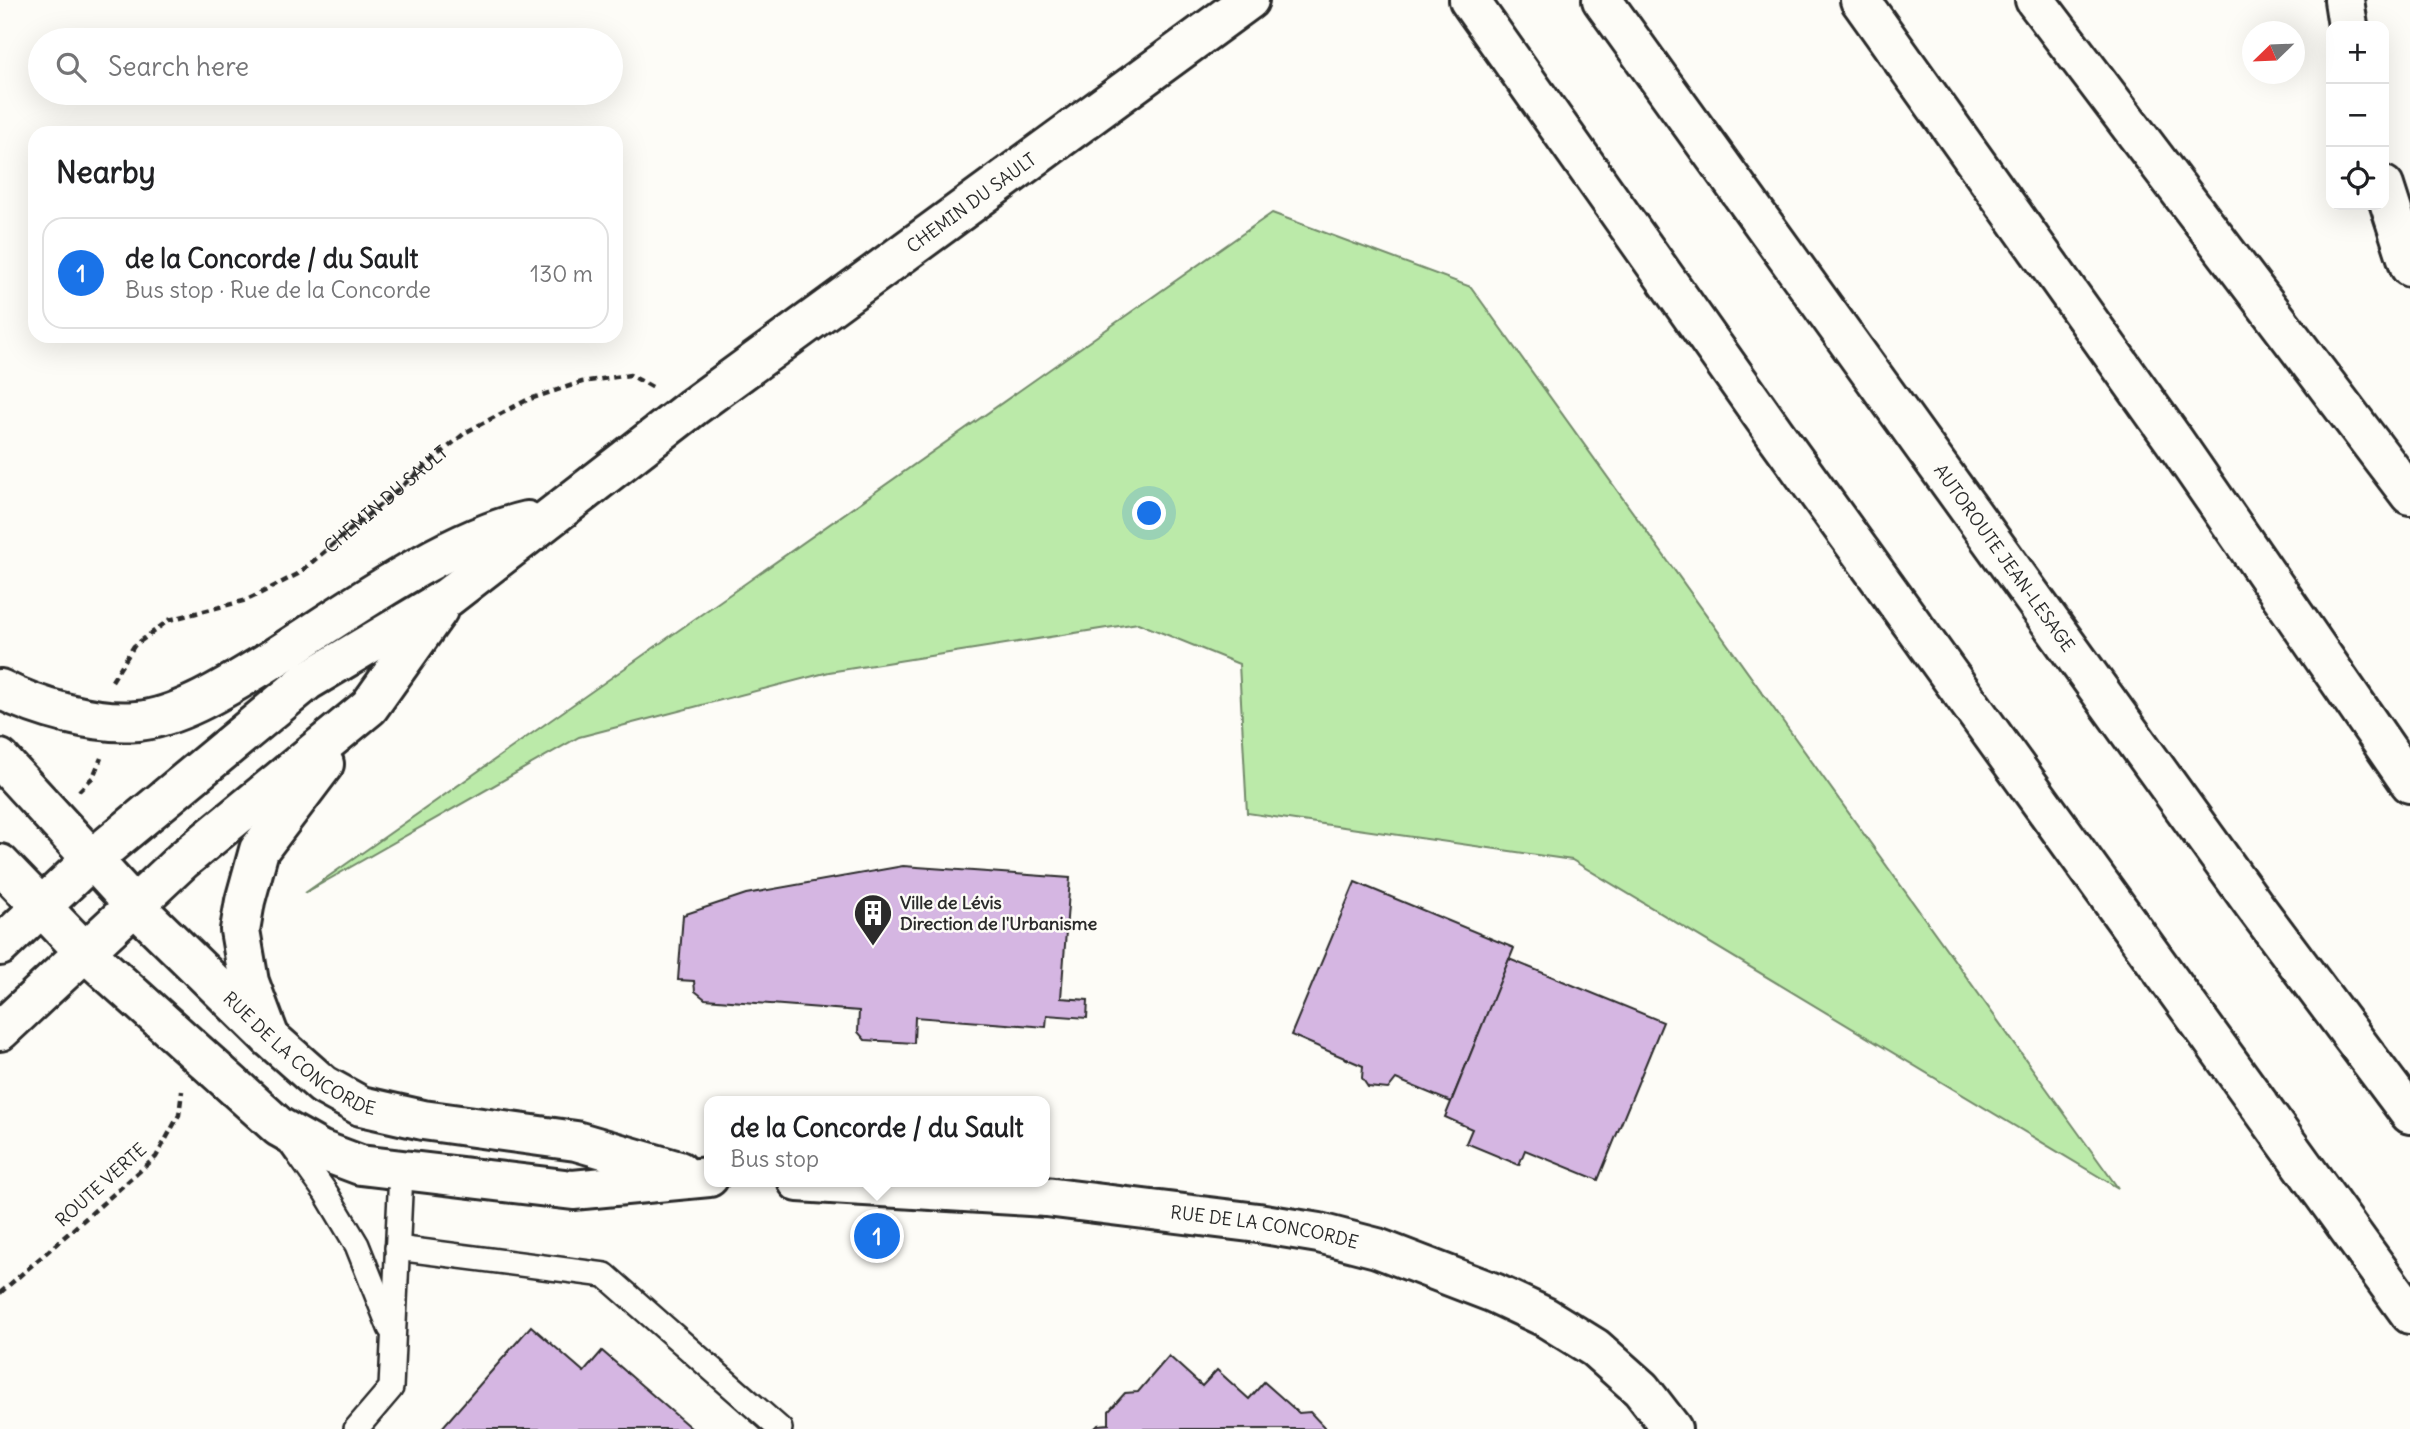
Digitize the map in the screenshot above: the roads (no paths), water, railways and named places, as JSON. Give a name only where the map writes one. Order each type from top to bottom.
[{"type":"main road","name":"CHEMIN DU SAULT","points":[[0,946],[91,860],[307,681],[448,597],[550,515],[693,407],[1249,0]]},
{"type":"main road","points":[[1449,0],[1604,194]]},
{"type":"main road","points":[[1469,0],[1604,194],[2410,1314]]},
{"type":"main road","name":"AUTOROUTE JEAN-LESAGE","points":[[1602,0],[2253,905],[2410,1114]]},
{"type":"main road","points":[[1860,0],[2175,442],[2410,783]]},
{"type":"main road","points":[[2035,0],[2410,495]]},
{"type":"main road","points":[[2344,0],[2346,21]]},
{"type":"main road","points":[[2389,202],[2410,267]]},
{"type":"main road","points":[[2175,442],[2410,741]]},
{"type":"main road","points":[[0,688],[74,715],[139,721],[203,701],[432,560],[501,526],[550,515]]},
{"type":"main road","name":"CHEMIN DU SAULT","points":[[0,1031],[134,905],[369,707],[448,597]]},
{"type":"main road","points":[[270,1038],[248,982],[240,930],[260,850],[369,707]]},
{"type":"main road","name":"RUE DE LA CONCORDE","points":[[0,759],[134,905],[270,1038],[323,1085],[361,1106],[423,1120],[576,1141],[701,1176]]},
{"type":"main road","name":"RUE DE LA CONCORDE","points":[[0,864],[84,951],[279,1127],[320,1150],[360,1165],[401,1172],[573,1190],[701,1176]]},
{"type":"main road","name":"RUE DE LA CONCORDE","points":[[876,1187],[1046,1198],[1258,1223],[1319,1233],[1377,1248],[1494,1293],[1595,1348],[1641,1389],[1672,1429]]},
{"type":"lane","points":[[279,1127],[326,1193],[357,1245],[394,1337]]},
{"type":"lane","points":[[356,1429],[391,1388],[401,1172]]},
{"type":"lane","points":[[397,1248],[605,1275],[780,1429]]},
{"type":"place","name":"Ville de Lévis Direction de l'Urbanisme","points":[[873,947]]},
{"type":"place","name":"de la Concorde / du Sault","points":[[877,1236]]}]
